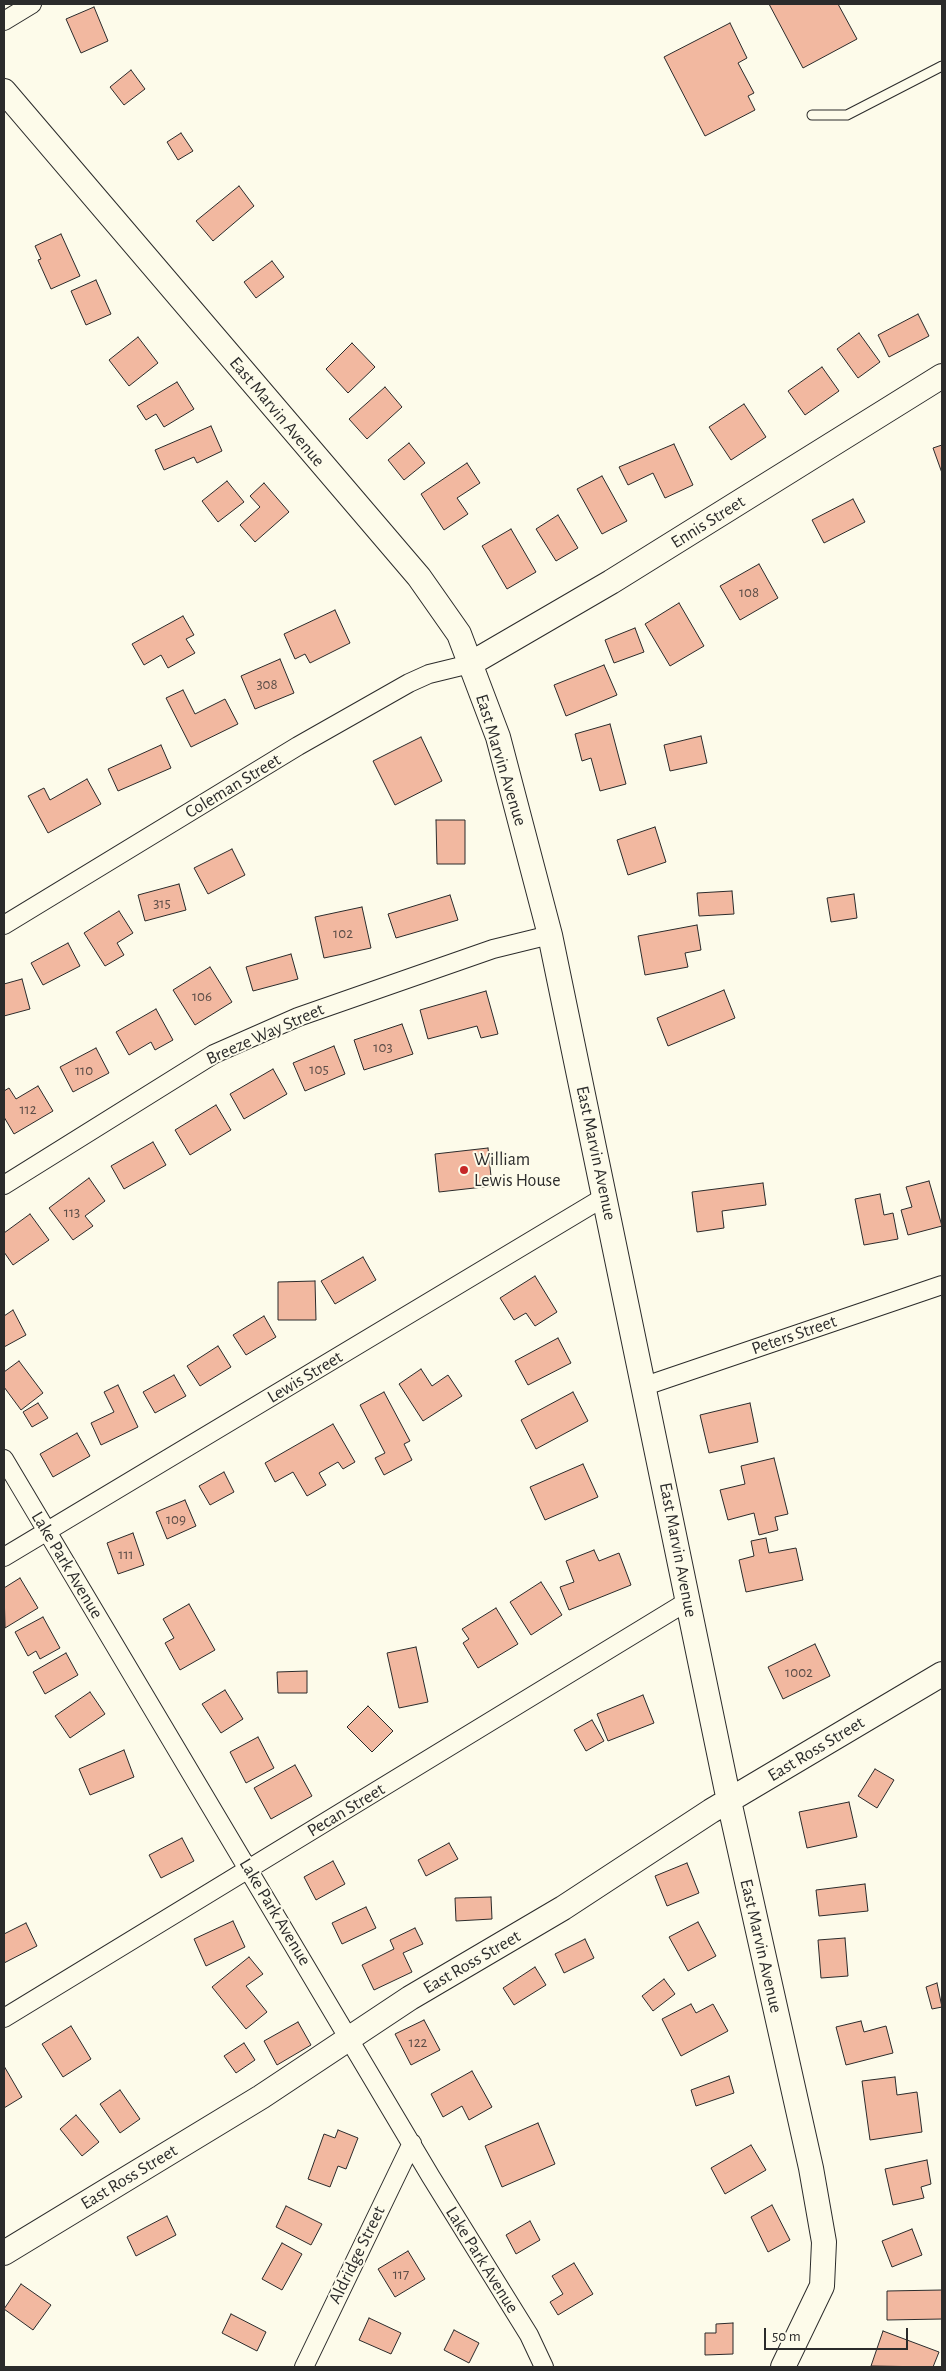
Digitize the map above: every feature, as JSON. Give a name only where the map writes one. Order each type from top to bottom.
[{"type":"main road","name":"East Marvin Avenue","points":[[4,91],[418,578],[459,634],[498,737],[550,935],[606,1196],[729,1801],[811,2168],[824,2242],[822,2286],[784,2367]]},
{"type":"main road","name":"Ennis Street","points":[[470,664],[612,582],[942,376]]},
{"type":"main road","name":"East Ross Street","points":[[4,2253],[261,2097],[410,1998],[563,1908],[729,1801],[942,1674]]},
{"type":"street","points":[[4,21],[32,4]]},
{"type":"street","name":"Coleman Street","points":[[4,925],[298,746],[409,683],[429,674],[470,664]]},
{"type":"street","name":"Breeze Way Street","points":[[4,1185],[214,1054],[298,1017],[493,949],[550,935]]},
{"type":"street","name":"Lewis Street","points":[[4,1557],[606,1196]]},
{"type":"street","name":"Peters Street","points":[[645,1386],[942,1285]]},
{"type":"street","name":"Lake Park Avenue","points":[[4,1459],[412,2143],[529,2335],[544,2367]]},
{"type":"street","name":"Pecan Street","points":[[4,2018],[688,1601]]},
{"type":"street","name":"Aldridge Street","points":[[304,2367],[412,2143]]},
{"type":"lane","points":[[812,115],[847,115],[942,66]]},
{"type":"building","points":[[769,4],[838,4],[857,39],[803,68]]},
{"type":"building","points":[[94,7],[108,41],[81,53],[66,19]]},
{"type":"building","points":[[730,23],[747,58],[738,63],[754,93],[748,96],[755,110],[705,136],[664,57]]},
{"type":"building","points":[[131,70],[145,89],[124,105],[110,87]]},
{"type":"building","points":[[181,133],[193,151],[178,160],[167,142]]},
{"type":"building","points":[[239,186],[254,206],[213,241],[196,221]]},
{"type":"building","points":[[61,234],[80,276],[51,289],[38,260],[41,259],[35,246]]},
{"type":"building","points":[[272,261],[284,277],[256,298],[244,282]]},
{"type":"building","points":[[96,280],[111,314],[86,325],[71,291]]},
{"type":"building","points":[[918,314],[929,336],[889,357],[878,335]]},
{"type":"building","points":[[859,333],[880,362],[858,378],[837,349]]},
{"type":"building","points":[[138,337],[158,363],[129,386],[109,360]]},
{"type":"building","points":[[352,343],[375,367],[348,393],[326,369]]},
{"type":"building","points":[[822,367],[839,391],[805,415],[788,391]]},
{"type":"building","points":[[177,382],[194,409],[164,427],[156,414],[146,420],[137,406]]},
{"type":"building","points":[[385,387],[402,407],[367,439],[349,419]]},
{"type":"building","points":[[744,404],[766,437],[731,460],[709,427]]},
{"type":"building","points":[[211,426],[222,451],[197,463],[194,457],[164,470],[155,450]]},
{"type":"building","points":[[409,443],[425,463],[404,480],[388,460]]},
{"type":"building","points":[[674,444],[693,485],[665,498],[653,473],[628,485],[619,467]]},
{"type":"building","points":[[942,445],[942,473],[933,448]]},
{"type":"building","points":[[467,463],[480,483],[457,498],[468,514],[444,530],[421,494]]},
{"type":"building","points":[[602,476],[627,521],[602,534],[577,489]]},
{"type":"building","points":[[227,481],[244,502],[218,522],[202,501]]},
{"type":"building","points":[[264,483],[289,512],[255,542],[240,525],[260,507],[250,496]]},
{"type":"building","points":[[853,499],[865,522],[824,543],[812,520]]},
{"type":"building","points":[[558,515],[578,548],[556,561],[536,529]]},
{"type":"building","points":[[511,529],[536,572],[507,589],[482,546]]},
{"type":"building","points":[[759,564],[778,598],[740,620],[720,586]]},
{"type":"building","points":[[679,603],[704,646],[670,666],[645,624]]},
{"type":"building","points":[[335,610],[350,643],[310,663],[305,654],[295,659],[284,634]]},
{"type":"building","points":[[183,616],[194,635],[186,639],[195,653],[168,668],[161,655],[144,665],[132,644]]},
{"type":"building","points":[[635,628],[644,652],[614,663],[605,640]]},
{"type":"building","points":[[280,659],[294,693],[255,709],[241,676]]},
{"type":"building","points":[[604,665],[617,695],[566,716],[554,685]]},
{"type":"building","points":[[183,690],[195,714],[225,699],[238,724],[191,747],[166,698]]},
{"type":"building","points":[[610,724],[626,784],[600,791],[591,758],[582,761],[575,734]]},
{"type":"building","points":[[701,736],[707,763],[670,771],[664,745]]},
{"type":"building","points":[[421,737],[442,781],[395,805],[373,761]]},
{"type":"building","points":[[161,745],[171,768],[118,791],[108,769]]},
{"type":"building","points":[[87,779],[101,804],[48,833],[28,796],[44,788],[50,800]]},
{"type":"building","points":[[436,820],[465,820],[465,864],[437,864]]},
{"type":"building","points":[[655,827],[666,862],[628,875],[617,840]]},
{"type":"building","points":[[232,849],[245,875],[208,894],[194,868]]},
{"type":"building","points":[[179,884],[186,910],[145,921],[138,895]]},
{"type":"building","points":[[732,891],[734,914],[699,916],[697,893]]},
{"type":"building","points":[[854,894],[857,918],[831,922],[827,898]]},
{"type":"building","points":[[450,895],[458,920],[396,938],[388,914]]},
{"type":"building","points":[[362,907],[371,948],[324,958],[315,917]]},
{"type":"building","points":[[119,911],[133,933],[117,943],[124,955],[105,966],[84,933]]},
{"type":"building","points":[[697,925],[701,950],[685,953],[688,967],[645,975],[638,936]]},
{"type":"building","points":[[68,943],[80,966],[43,985],[31,963]]},
{"type":"building","points":[[291,954],[298,979],[253,991],[246,967]]},
{"type":"building","points":[[210,967],[232,1002],[195,1025],[173,990]]},
{"type":"building","points":[[22,979],[30,1009],[4,1016],[4,984]]},
{"type":"building","points":[[724,990],[735,1018],[668,1046],[657,1018]]},
{"type":"building","points":[[486,991],[498,1034],[481,1038],[477,1026],[428,1039],[420,1010]]},
{"type":"building","points":[[156,1009],[173,1040],[155,1050],[151,1042],[129,1055],[116,1032]]},
{"type":"building","points":[[402,1024],[413,1054],[364,1070],[354,1040]]},
{"type":"building","points":[[334,1046],[345,1074],[305,1091],[293,1063]]},
{"type":"building","points":[[96,1048],[109,1073],[73,1092],[60,1067]]},
{"type":"building","points":[[273,1069],[287,1094],[244,1119],[230,1094]]},
{"type":"building","points":[[38,1086],[53,1111],[14,1134],[4,1117],[4,1091],[9,1088],[16,1099]]},
{"type":"building","points":[[216,1105],[231,1130],[190,1155],[175,1130]]},
{"type":"building","points":[[153,1142],[166,1165],[124,1189],[111,1166]]},
{"type":"building","name":"William Lewis House","points":[[488,1148],[492,1186],[439,1192],[435,1154]]},
{"type":"building","points":[[89,1178],[105,1201],[85,1216],[93,1226],[73,1240],[49,1208]]},
{"type":"building","points":[[929,1181],[942,1226],[908,1235],[901,1210],[912,1207],[906,1187]]},
{"type":"building","points":[[763,1183],[766,1205],[722,1211],[724,1228],[697,1232],[692,1192]]},
{"type":"building","points":[[880,1194],[884,1215],[893,1213],[898,1239],[864,1245],[855,1199]]},
{"type":"building","points":[[30,1214],[49,1240],[13,1265],[4,1252],[4,1233]]},
{"type":"building","points":[[363,1257],[376,1280],[335,1304],[321,1281]]},
{"type":"building","points":[[535,1276],[557,1312],[535,1326],[526,1313],[514,1320],[500,1298]]},
{"type":"building","points":[[315,1281],[316,1320],[278,1320],[278,1282]]},
{"type":"building","points":[[13,1310],[26,1335],[4,1347],[4,1316]]},
{"type":"building","points":[[264,1316],[276,1337],[246,1355],[233,1335]]},
{"type":"building","points":[[558,1338],[571,1363],[528,1385],[515,1361]]},
{"type":"building","points":[[218,1346],[231,1367],[200,1386],[187,1366]]},
{"type":"building","points":[[19,1361],[43,1393],[21,1410],[4,1387],[4,1372]]},
{"type":"building","points":[[421,1369],[432,1386],[448,1375],[462,1396],[423,1421],[399,1384]]},
{"type":"building","points":[[174,1375],[186,1396],[155,1413],[143,1392]]},
{"type":"building","points":[[118,1385],[138,1427],[101,1445],[91,1423],[114,1412],[104,1392]]},
{"type":"building","points":[[384,1392],[410,1441],[404,1444],[412,1460],[384,1475],[375,1458],[385,1453],[360,1405]]},
{"type":"building","points":[[573,1392],[588,1421],[536,1449],[521,1420]]},
{"type":"building","points":[[38,1403],[48,1418],[32,1427],[23,1412]]},
{"type":"building","points":[[750,1403],[758,1442],[709,1453],[700,1415]]},
{"type":"building","points":[[333,1424],[355,1462],[343,1469],[338,1462],[319,1473],[326,1485],[307,1496],[293,1472],[275,1482],[265,1463]]},
{"type":"building","points":[[77,1433],[90,1456],[53,1477],[40,1454]]},
{"type":"building","points":[[774,1458],[788,1514],[775,1517],[778,1530],[759,1535],[754,1513],[728,1520],[720,1490],[745,1484],[741,1466]]},
{"type":"building","points":[[583,1464],[598,1497],[545,1520],[530,1487]]},
{"type":"building","points":[[224,1472],[234,1492],[210,1505],[199,1486]]},
{"type":"building","points":[[185,1500],[196,1526],[167,1539],[156,1512]]},
{"type":"building","points":[[133,1533],[144,1565],[118,1574],[107,1543]]},
{"type":"building","points":[[766,1538],[769,1553],[796,1548],[803,1580],[746,1592],[739,1560],[754,1556],[751,1541]]},
{"type":"building","points":[[594,1550],[599,1561],[619,1553],[631,1585],[569,1610],[560,1587],[574,1582],[566,1561]]},
{"type":"building","points":[[20,1578],[38,1608],[5,1628],[4,1588]]},
{"type":"building","points":[[541,1582],[562,1615],[531,1635],[510,1602]]},
{"type":"building","points":[[189,1604],[215,1650],[180,1670],[165,1643],[174,1638],[163,1619]]},
{"type":"building","points":[[496,1608],[518,1644],[478,1668],[463,1643],[469,1639],[462,1629]]},
{"type":"building","points":[[43,1617],[60,1648],[40,1659],[36,1651],[28,1656],[15,1632]]},
{"type":"building","points":[[815,1644],[830,1676],[783,1699],[768,1667]]},
{"type":"building","points":[[416,1647],[428,1702],[399,1708],[387,1653]]},
{"type":"building","points":[[66,1653],[78,1675],[45,1694],[33,1672]]},
{"type":"building","points":[[307,1671],[307,1693],[278,1693],[277,1672]]},
{"type":"building","points":[[225,1690],[243,1719],[221,1733],[202,1704]]},
{"type":"building","points":[[90,1692],[105,1714],[70,1738],[55,1716]]},
{"type":"building","points":[[643,1695],[654,1723],[608,1741],[597,1714]]},
{"type":"building","points":[[368,1706],[393,1731],[372,1752],[347,1727]]},
{"type":"building","points":[[592,1720],[604,1741],[586,1751],[574,1730]]},
{"type":"building","points":[[258,1737],[274,1768],[246,1783],[230,1752]]},
{"type":"building","points":[[124,1750],[134,1777],[90,1795],[79,1769]]},
{"type":"building","points":[[295,1765],[312,1796],[271,1819],[254,1788]]},
{"type":"building","points":[[875,1769],[894,1780],[877,1808],[858,1796]]},
{"type":"building","points":[[849,1802],[857,1837],[807,1848],[799,1812]]},
{"type":"building","points":[[182,1838],[194,1861],[161,1878],[149,1855]]},
{"type":"building","points":[[449,1843],[458,1859],[426,1876],[418,1860]]},
{"type":"building","points":[[333,1861],[345,1884],[316,1900],[304,1877]]},
{"type":"building","points":[[687,1863],[699,1893],[667,1906],[655,1876]]},
{"type":"building","points":[[865,1884],[868,1911],[819,1916],[816,1890]]},
{"type":"building","points":[[491,1897],[492,1919],[456,1921],[455,1898]]},
{"type":"building","points":[[366,1907],[376,1928],[342,1944],[332,1923]]},
{"type":"building","points":[[233,1921],[245,1947],[206,1966],[194,1939]]},
{"type":"building","points":[[698,1922],[716,1956],[688,1971],[669,1937]]},
{"type":"building","points":[[26,1923],[37,1946],[4,1963],[4,1934]]},
{"type":"building","points":[[415,1928],[423,1944],[403,1953],[412,1972],[374,1990],[362,1965],[394,1949],[390,1940]]},
{"type":"building","points":[[845,1938],[848,1976],[821,1978],[818,1940]]},
{"type":"building","points":[[585,1939],[594,1958],[564,1973],[555,1954]]},
{"type":"building","points":[[249,1957],[263,1974],[246,1986],[267,2012],[246,2029],[212,1987]]},
{"type":"building","points":[[535,1967],[546,1985],[514,2005],[503,1988]]},
{"type":"building","points":[[664,1979],[675,1994],[653,2011],[642,1996]]},
{"type":"building","points":[[937,1983],[942,2007],[932,2009],[926,1987]]},
{"type":"building","points":[[691,2004],[696,2013],[713,2004],[728,2031],[681,2056],[662,2019]]},
{"type":"building","points":[[424,2020],[440,2050],[411,2065],[395,2034]]},
{"type":"building","points":[[861,2021],[864,2032],[886,2026],[893,2053],[846,2065],[836,2027]]},
{"type":"building","points":[[298,2022],[311,2045],[277,2065],[264,2041]]},
{"type":"building","points":[[71,2026],[91,2059],[63,2077],[42,2044]]},
{"type":"building","points":[[244,2043],[255,2060],[236,2073],[224,2056]]},
{"type":"building","points":[[4,2066],[22,2097],[4,2108]]},
{"type":"building","points":[[472,2071],[492,2107],[469,2120],[462,2106],[443,2117],[431,2094]]},
{"type":"building","points":[[729,2076],[734,2093],[696,2106],[691,2090]]},
{"type":"building","points":[[895,2077],[897,2095],[917,2092],[922,2132],[870,2140],[862,2081]]},
{"type":"building","points":[[120,2090],[140,2119],[120,2133],[100,2104]]},
{"type":"building","points":[[76,2115],[99,2142],[82,2156],[60,2129]]},
{"type":"building","points":[[538,2123],[555,2164],[502,2187],[485,2146]]},
{"type":"building","points":[[338,2130],[358,2138],[346,2169],[338,2166],[330,2187],[308,2179],[324,2134],[335,2138]]},
{"type":"building","points":[[751,2145],[766,2170],[725,2194],[711,2168]]},
{"type":"building","points":[[927,2160],[931,2184],[921,2187],[924,2198],[893,2205],[885,2169]]},
{"type":"building","points":[[772,2205],[790,2240],[768,2252],[751,2217]]},
{"type":"building","points":[[286,2206],[322,2224],[311,2245],[276,2227]]},
{"type":"building","points":[[167,2216],[176,2235],[136,2256],[127,2237]]},
{"type":"building","points":[[530,2221],[540,2240],[516,2254],[506,2235]]},
{"type":"building","points":[[912,2229],[922,2255],[892,2267],[882,2241]]},
{"type":"building","points":[[282,2243],[302,2254],[282,2290],[262,2279]]},
{"type":"building","points":[[408,2251],[425,2279],[395,2297],[378,2269]]},
{"type":"building","points":[[574,2263],[593,2294],[558,2315],[550,2302],[563,2294],[552,2276]]},
{"type":"building","points":[[21,2284],[51,2305],[33,2330],[4,2309]]},
{"type":"building","points":[[942,2290],[942,2319],[887,2320],[887,2291]]},
{"type":"building","points":[[231,2314],[266,2332],[257,2351],[222,2333]]},
{"type":"building","points":[[369,2318],[401,2333],[391,2354],[359,2340]]},
{"type":"building","points":[[733,2323],[733,2354],[705,2355],[705,2333],[716,2333],[716,2324]]},
{"type":"building","points":[[454,2330],[479,2343],[469,2363],[444,2350]]},
{"type":"building","points":[[883,2331],[939,2352],[933,2367],[871,2366]]},
{"type":"place","name":"William Lewis House","points":[[464,1170]]}]
